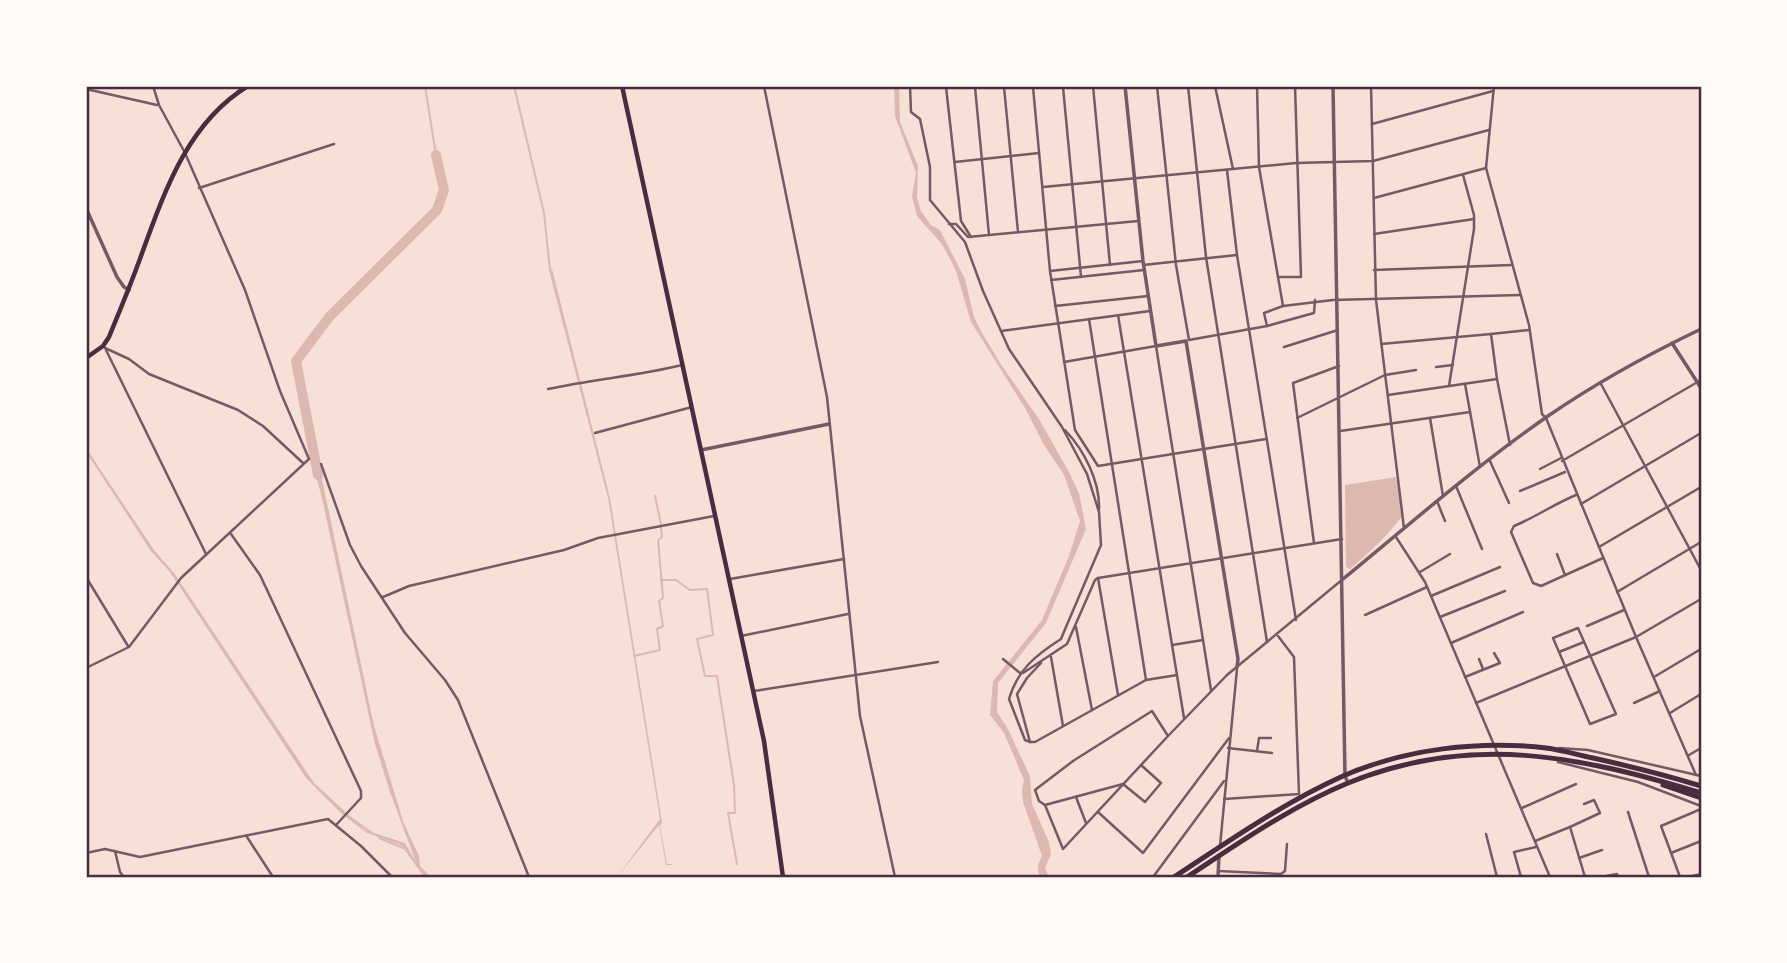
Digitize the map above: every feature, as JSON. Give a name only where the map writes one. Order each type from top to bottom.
[{"type":"highway","points":[[1174,877],[1300,795],[1345,776],[1419,753],[1495,745],[1548,748],[1701,785]]},
{"type":"highway","points":[[1187,877],[1289,813],[1348,783],[1420,761],[1499,754],[1577,760],[1644,776],[1701,795]]},
{"type":"main road","points":[[86,358],[104,347],[129,290],[165,190],[194,136],[216,112],[248,86]]},
{"type":"main road","points":[[622,86],[754,691],[768,766],[783,877]]},
{"type":"street","points":[[86,668],[129,647],[181,578],[309,459],[280,391],[245,290],[185,153],[159,105],[153,86]]},
{"type":"street","points":[[764,86],[827,397],[860,716],[895,877]]},
{"type":"street","points":[[910,86],[911,112],[920,119],[930,167],[930,200],[965,242],[1009,349],[1062,427],[1087,474],[1099,512]]},
{"type":"street","points":[[971,237],[961,221],[946,87],[1080,86]]},
{"type":"street","points":[[1093,86],[1110,265]]},
{"type":"street","points":[[1125,86],[1143,266],[1211,690]]},
{"type":"street","points":[[1157,86],[1175,261],[1238,659],[1228,738],[1218,877]]},
{"type":"street","points":[[1188,86],[1206,257],[1267,642]]},
{"type":"street","points":[[1215,86],[1233,169]]},
{"type":"street","points":[[1257,86],[1259,167],[1283,306]]},
{"type":"street","points":[[1277,277],[1301,277],[1294,86]]},
{"type":"street","points":[[1333,86],[1345,776],[1348,783]]},
{"type":"street","points":[[1377,86],[1371,87],[1374,270],[1404,528]]},
{"type":"street","points":[[1494,86],[1486,169],[1529,330],[1542,414],[1546,418],[1598,548],[1696,775]]},
{"type":"street","points":[[975,87],[989,236]]},
{"type":"street","points":[[1004,87],[1018,232]]},
{"type":"street","points":[[1033,87],[1051,280],[1075,430],[1098,466]]},
{"type":"street","points":[[1066,87],[1081,277]]},
{"type":"street","points":[[86,89],[159,105]]},
{"type":"street","points":[[1372,124],[1493,92]]},
{"type":"street","points":[[1042,187],[1296,163],[1373,161],[1489,130]]},
{"type":"street","points":[[199,188],[334,144]]},
{"type":"street","points":[[954,162],[1039,153]]},
{"type":"street","points":[[1374,198],[1486,169]]},
{"type":"street","points":[[1227,170],[1248,329],[1296,620]]},
{"type":"street","points":[[1449,386],[1474,219],[1463,175]]},
{"type":"street","points":[[86,208],[117,277],[129,290]]},
{"type":"street","points":[[1374,234],[1474,219]]},
{"type":"street","points":[[950,224],[956,224],[971,237],[1138,221]]},
{"type":"street","points":[[1051,280],[1175,261],[1237,255]]},
{"type":"street","points":[[1050,271],[1110,265],[1143,266]]},
{"type":"street","points":[[1374,270],[1512,265]]},
{"type":"street","points":[[1267,326],[1264,313],[1315,300],[1520,295]]},
{"type":"street","points":[[1055,306],[1148,296]]},
{"type":"street","points":[[1064,362],[1267,326],[1314,313],[1315,300]]},
{"type":"street","points":[[1001,331],[1150,311]]},
{"type":"street","points":[[1118,315],[1184,718]]},
{"type":"street","points":[[1089,319],[1146,680]]},
{"type":"street","points":[[1045,805],[1063,849],[1211,690],[1436,501],[1546,418],[1672,343],[1701,329]]},
{"type":"street","points":[[1284,347],[1338,330]]},
{"type":"street","points":[[1381,344],[1529,330]]},
{"type":"street","points":[[1491,334],[1510,446]]},
{"type":"street","points":[[1672,343],[1700,381],[1701,388]]},
{"type":"street","points":[[104,347],[149,374],[238,410],[263,426],[303,463]]},
{"type":"street","points":[[104,347],[206,554]]},
{"type":"street","points":[[548,389],[621,374],[641,375],[683,365]]},
{"type":"street","points":[[1436,367],[1453,365]]},
{"type":"street","points":[[1314,543],[1293,383],[1339,366]]},
{"type":"street","points":[[1297,418],[1385,375],[1416,370]]},
{"type":"street","points":[[1388,395],[1497,379]]},
{"type":"street","points":[[1540,469],[1562,460],[1700,381]]},
{"type":"street","points":[[1465,384],[1480,468]]},
{"type":"street","points":[[1601,384],[1701,570]]},
{"type":"street","points":[[595,433],[692,407]]},
{"type":"street","points":[[1340,431],[1470,412]]},
{"type":"street","points":[[1430,418],[1443,496]]},
{"type":"street","points":[[701,450],[829,424]]},
{"type":"street","points":[[1030,742],[1025,740],[1009,699],[1020,673],[1033,657],[1061,639],[1101,545],[1100,499],[1090,467],[1072,437],[1062,427]]},
{"type":"street","points":[[1580,505],[1701,433]]},
{"type":"street","points":[[1090,467],[1266,439]]},
{"type":"street","points":[[1490,461],[1509,503]]},
{"type":"street","points":[[321,464],[350,545],[361,566],[405,633],[445,680],[458,700],[529,877]]},
{"type":"street","points":[[1520,491],[1566,471]]},
{"type":"street","points":[[1456,486],[1482,549]]},
{"type":"street","points":[[1598,548],[1701,487]]},
{"type":"street","points":[[1576,495],[1511,529],[1533,583],[1541,586],[1603,558]]},
{"type":"street","points":[[1436,501],[1445,521]]},
{"type":"street","points":[[383,597],[409,586],[564,550],[597,538],[714,516]]},
{"type":"street","points":[[231,534],[260,575],[361,791],[361,798],[336,825]]},
{"type":"street","points":[[1395,536],[1427,587],[1550,877]]},
{"type":"street","points":[[1020,673],[1067,644],[1098,578],[1342,539]]},
{"type":"street","points":[[1617,592],[1701,542]]},
{"type":"street","points":[[1420,572],[1450,554]]},
{"type":"street","points":[[1557,554],[1566,575]]},
{"type":"street","points":[[729,579],[844,559]]},
{"type":"street","points":[[1431,596],[1500,567]]},
{"type":"street","points":[[86,577],[129,647]]},
{"type":"street","points":[[1098,578],[1118,695]]},
{"type":"street","points":[[1365,615],[1427,587]]},
{"type":"street","points":[[1440,617],[1505,591]]},
{"type":"street","points":[[1476,703],[1636,637],[1701,599]]},
{"type":"street","points":[[1587,626],[1625,610]]},
{"type":"street","points":[[1451,643],[1523,612]]},
{"type":"street","points":[[741,636],[849,614]]},
{"type":"street","points":[[1076,625],[1092,709]]},
{"type":"street","points":[[1578,628],[1584,642],[1616,714],[1590,724],[1553,638],[1578,628]]},
{"type":"street","points":[[1224,799],[1300,795],[1294,657],[1277,635]]},
{"type":"street","points":[[1172,645],[1203,640]]},
{"type":"street","points":[[1559,652],[1584,642]]},
{"type":"street","points":[[1654,677],[1701,649]]},
{"type":"street","points":[[1465,677],[1500,663],[1494,653]]},
{"type":"street","points":[[1051,656],[1063,726]]},
{"type":"street","points":[[1003,659],[1020,673]]},
{"type":"street","points":[[1479,659],[1483,670]]},
{"type":"street","points":[[1030,742],[1017,694],[1027,678],[1044,660]]},
{"type":"street","points":[[754,691],[938,662]]},
{"type":"street","points":[[1030,742],[1146,680],[1177,675]]},
{"type":"street","points":[[1634,703],[1660,691]]},
{"type":"street","points":[[1670,713],[1701,694]]},
{"type":"street","points":[[1123,784],[1045,805],[1039,802],[1035,789],[1073,761],[1152,711],[1168,736]]},
{"type":"street","points":[[1098,812],[1143,853],[1228,738]]},
{"type":"street","points":[[1257,751],[1259,738],[1272,738]]},
{"type":"street","points":[[1228,748],[1272,753]]},
{"type":"street","points":[[1548,748],[1588,750],[1701,776]]},
{"type":"street","points":[[1688,756],[1701,748]]},
{"type":"street","points":[[1543,756],[1638,782],[1701,807]]},
{"type":"street","points":[[1123,784],[1145,802],[1161,783],[1141,765]]},
{"type":"street","points":[[1153,877],[1225,780]]},
{"type":"street","points":[[1522,808],[1576,784]]},
{"type":"street","points":[[1076,797],[1087,824]]},
{"type":"street","points":[[1535,841],[1600,813],[1594,800],[1584,804]]},
{"type":"street","points":[[1680,877],[1661,826],[1701,807]]},
{"type":"street","points":[[1628,812],[1649,877]]},
{"type":"street","points":[[86,853],[105,849],[140,857],[328,820],[391,877]]},
{"type":"street","points":[[1570,827],[1585,877]]},
{"type":"street","points":[[1486,834],[1497,877]]},
{"type":"street","points":[[247,837],[270,876]]},
{"type":"street","points":[[1671,853],[1701,841]]},
{"type":"street","points":[[1218,871],[1282,874],[1285,871],[1287,844]]},
{"type":"street","points":[[1521,877],[1514,852],[1538,846]]},
{"type":"street","points":[[1579,858],[1602,850]]},
{"type":"street","points":[[115,851],[120,872],[124,877]]},
{"type":"street","points":[[1601,877],[1617,874],[1618,877]]},
{"type":"street","points":[[1688,877],[1701,874]]},
{"type":"shaded area","points":[[894,86],[899,86],[900,122],[918,166],[917,198],[921,211],[931,225],[940,230],[965,279],[974,317],[981,331],[1039,419],[1079,493],[1086,529],[1046,623],[998,683],[997,712],[1030,776],[1032,804],[1049,842],[1051,854],[1045,868],[1049,877],[1040,877],[1038,872],[1042,856],[1023,802],[1024,780],[1004,733],[990,715],[993,681],[1042,620],[1069,556],[1080,521],[1064,475],[971,322],[956,271],[949,257],[941,243],[917,216],[912,196],[916,173],[895,116]]},
{"type":"shaded area","points":[[552,269],[610,498],[662,822],[660,826],[667,864],[672,864],[674,877],[672,865],[666,865],[659,825],[617,877],[660,819],[608,498],[549,270]]},
{"type":"shaded area","points":[[86,448],[154,550],[174,573],[314,783],[365,830],[405,843],[416,862],[375,744],[313,464],[319,465],[374,726],[404,824],[419,856],[420,866],[431,877],[422,874],[401,845],[367,833],[341,813],[306,778],[170,572],[151,551],[86,452]]},
{"type":"shaded area","points":[[1396,477],[1403,515],[1365,556],[1350,569],[1346,567],[1345,485]]},
{"type":"waterway","points":[[425,86],[436,155]]},
{"type":"waterway","points":[[514,86],[544,213],[550,270]]},
{"type":"waterway","points":[[318,475],[296,361],[330,316],[437,210],[444,190],[436,155]]},
{"type":"waterway","points":[[655,496],[661,524]]},
{"type":"waterway","points":[[634,656],[660,650],[657,629],[663,626],[659,601],[663,598],[658,540],[662,537],[661,528]]},
{"type":"waterway","points":[[661,580],[676,580],[690,590],[707,589],[713,635],[697,639],[705,676],[717,676],[734,785],[735,813],[728,813],[737,864]]},
{"type":"waterway","points":[[351,818],[372,833]]},
{"type":"waterway","points":[[379,838],[403,848]]}]
